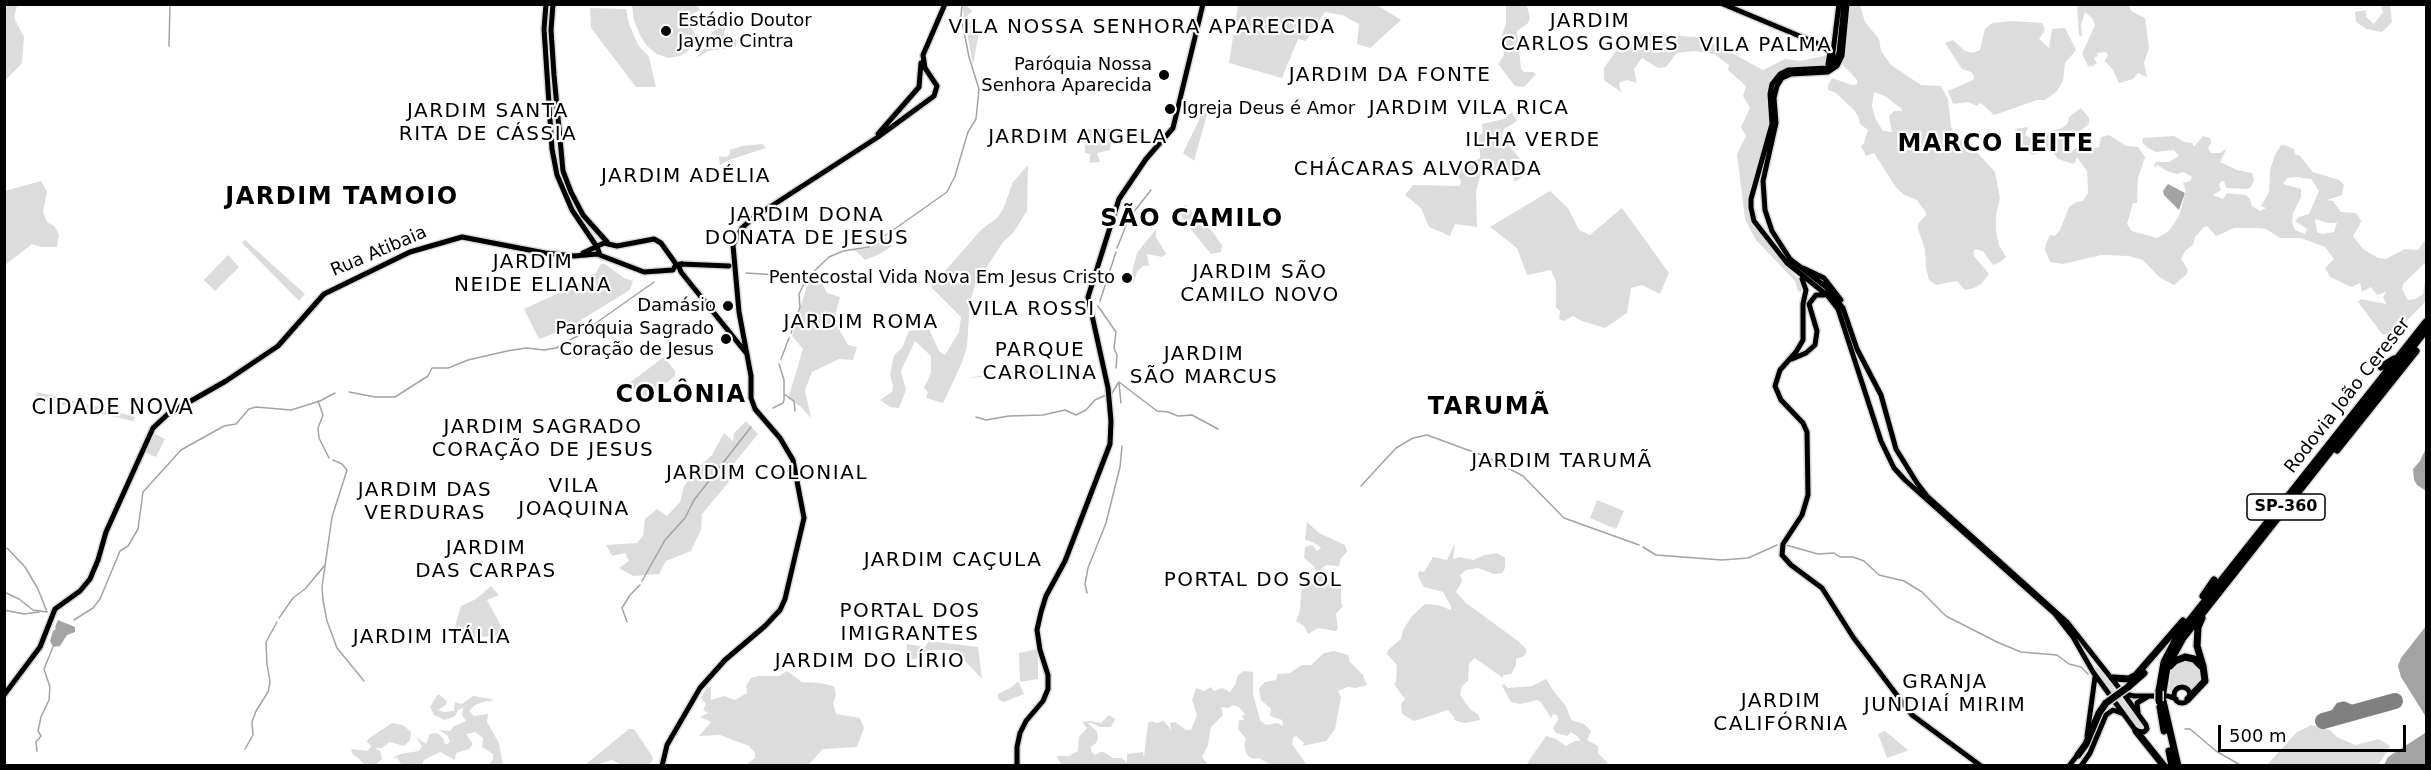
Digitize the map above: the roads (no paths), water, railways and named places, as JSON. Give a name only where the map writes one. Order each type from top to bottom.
[{"type":"highway","name":"Rodovia João Cereser","points":[[2162,696],[2165,676],[2177,647],[2206,603],[2427,321]]},
{"type":"highway","name":"Rodovia João Cereser","points":[[2206,603],[2427,332]]},
{"type":"highway","points":[[2381,367],[2391,361],[2410,342]]},
{"type":"highway","points":[[2113,678],[2129,680],[2136,675],[2195,608],[2214,580]]},
{"type":"highway","points":[[2078,755],[2086,744],[2099,713],[2106,704],[2126,690],[2151,665],[2175,631],[2206,603]]},
{"type":"highway","points":[[2188,699],[2205,681],[2204,669],[2198,652],[2197,634],[2206,603]]},
{"type":"highway","points":[[2162,696],[2162,668],[2170,647],[2206,603]]},
{"type":"highway","points":[[2165,676],[2170,667],[2180,658],[2194,659],[2204,669]]},
{"type":"highway","points":[[2188,690],[2194,691],[2201,687]]},
{"type":"highway","name":"SP-360","points":[[2162,696],[2172,765]]},
{"type":"highway","name":"SP-360","points":[[2162,696],[2178,765]]},
{"type":"highway","points":[[2136,731],[2164,765]]},
{"type":"main road","points":[[546,4],[544,28],[563,171],[571,192],[587,221],[608,243]]},
{"type":"main road","points":[[553,4],[550,75],[552,144],[557,175],[572,210],[597,247],[598,254]]},
{"type":"main road","points":[[662,765],[667,745],[700,688],[725,660],[780,610],[785,599],[803,526],[804,510],[793,460],[782,441],[755,409],[751,396],[752,380],[743,345],[735,274],[731,264],[733,245],[746,224],[887,131],[936,94],[937,86],[922,59],[945,4]]},
{"type":"main road","points":[[1017,765],[1020,733],[1043,701],[1048,689],[1048,675],[1040,650],[1037,630],[1041,612],[1073,542],[1110,444],[1111,421],[1108,388],[1088,297],[1119,199],[1146,159],[1173,128],[1203,4]]},
{"type":"main road","points":[[1722,4],[1821,45],[1830,52],[1828,64]]},
{"type":"main road","points":[[1818,69],[1828,64],[1834,57],[1839,4]]},
{"type":"main road","points":[[1846,4],[1836,61],[1830,67],[1795,68],[1775,79],[1771,89],[1772,124],[1753,192],[1751,208],[1757,225],[1778,253],[1792,268],[1831,299],[1840,313],[1850,344]]},
{"type":"main road","points":[[1846,4],[1842,56],[1837,66],[1828,72],[1791,74],[1782,78],[1775,91],[1776,123],[1765,164],[1763,199],[1772,231],[1796,265],[1824,278],[1836,292],[1857,349],[1881,395],[1896,449],[1907,470],[1928,496],[2057,611],[2130,696],[2162,696],[2182,703],[2188,699],[2188,690],[2183,687],[2162,696]]},
{"type":"main road","points":[[544,28],[548,35],[551,34]]},
{"type":"main road","points":[[1821,45],[1830,44],[1836,33]]},
{"type":"main road","points":[[873,140],[919,87],[921,53],[923,46],[932,36]]},
{"type":"main road","points":[[921,80],[927,76],[931,78]]},
{"type":"main road","points":[[887,131],[888,123]]},
{"type":"main road","points":[[552,144],[555,148],[559,148]]},
{"type":"main road","points":[[562,190],[571,192]]},
{"type":"main road","points":[[1826,287],[1843,313],[1857,354],[1879,396],[1881,404],[1879,408],[1873,407],[1837,312],[1824,295],[1784,263],[1756,219],[1753,209],[1756,204],[1762,205],[1777,245],[1790,261],[1826,287],[1844,310]]},
{"type":"main road","name":"Rua Atibaia","points":[[4,695],[40,647],[53,612],[80,591],[90,579],[110,523],[158,422],[278,346],[324,294],[415,250],[462,237],[533,251],[578,256],[598,254]]},
{"type":"main road","name":"Rua Atibaia","points":[[578,256],[608,243],[617,246],[646,239],[658,240],[679,264]]},
{"type":"main road","points":[[588,252],[639,271],[674,269],[679,264],[731,264]]},
{"type":"main road","points":[[679,264],[686,277],[743,345]]},
{"type":"main road","points":[[668,270],[686,277]]},
{"type":"main road","points":[[1802,279],[1806,290],[1803,304],[1803,340],[1804,349],[1810,351]]},
{"type":"main road","points":[[1788,361],[1810,351],[1815,345],[1817,336],[1809,304],[1816,295],[1824,295]]},
{"type":"main road","points":[[1803,340],[1777,375],[1775,386],[1781,400],[1803,423],[1807,432],[1808,495],[1802,515],[1783,544],[1782,555],[1791,565],[1822,588],[1853,637],[1912,715],[1981,765]]},
{"type":"main road","points":[[1853,352],[1881,441],[1894,468],[2055,614],[2073,637],[2095,676],[2136,731],[2142,733],[2147,729],[2126,690]]},
{"type":"main road","points":[[2089,667],[2093,662],[2099,661]]},
{"type":"main road","points":[[2068,765],[2078,755],[2087,736],[2095,676]]},
{"type":"main road","points":[[2176,689],[2174,694],[2176,699]]},
{"type":"main road","points":[[2140,717],[2138,703],[2148,696]]},
{"type":"main road","points":[[2081,765],[2090,753],[2108,713],[2116,710],[2125,716]]},
{"type":"waterway","points":[[169,46],[170,4]]},
{"type":"waterway","points":[[746,273],[808,277],[829,257],[843,251],[869,247],[947,192],[955,176],[968,132],[976,119],[979,89],[969,57],[961,16],[962,4]]},
{"type":"waterway","points":[[1117,248],[1129,218],[1151,190]]},
{"type":"waterway","points":[[1100,301],[1116,252]]},
{"type":"waterway","points":[[791,333],[800,307],[799,294],[807,278]]},
{"type":"waterway","points":[[349,392],[375,397],[395,397],[428,376],[432,368],[448,368],[468,360],[507,351],[526,348],[544,350],[556,348],[579,335],[654,282]]},
{"type":"waterway","points":[[1098,306],[1116,332],[1114,348],[1117,355],[1116,368]]},
{"type":"waterway","points":[[781,359],[789,338]]},
{"type":"waterway","points":[[773,408],[783,403],[784,400],[784,380],[779,364]]},
{"type":"waterway","points":[[1119,382],[1157,411],[1178,416],[1192,415],[1218,429]]},
{"type":"waterway","points":[[1111,395],[1118,383]]},
{"type":"waterway","points":[[1119,383],[1121,403]]},
{"type":"waterway","points":[[74,620],[93,608],[100,599],[120,551],[128,546],[138,529],[143,492],[181,450],[224,426],[236,424],[249,409],[256,407],[291,410],[320,401],[335,393]]},
{"type":"waterway","points":[[784,394],[794,401],[795,411]]},
{"type":"waterway","points":[[976,417],[986,420],[1009,416],[1043,415],[1065,410],[1076,415],[1086,410],[1095,400],[1106,395]]},
{"type":"waterway","points":[[318,401],[323,415],[318,428],[319,438],[329,458]]},
{"type":"waterway","points":[[642,581],[665,540],[685,518],[694,500],[751,427]]},
{"type":"waterway","points":[[1361,486],[1396,448],[1413,438],[1427,435],[1487,457],[1523,476],[1564,518],[1639,545]]},
{"type":"waterway","points":[[1087,593],[1085,584],[1088,568],[1106,523],[1120,467],[1122,446]]},
{"type":"waterway","points":[[333,460],[342,464],[347,470],[332,517],[322,587],[323,600],[327,621],[337,648],[364,681]]},
{"type":"waterway","points":[[1643,547],[1656,555],[1722,560],[1748,558],[1777,545]]},
{"type":"waterway","points":[[1786,545],[1818,554],[1834,553],[1840,557],[1853,557],[1864,561],[1879,575],[1904,581],[1922,592],[1946,616],[1997,642],[2021,652],[2057,655],[2069,664],[2081,667],[2088,674]]},
{"type":"waterway","points":[[4,592],[19,599],[33,610],[47,612],[38,589],[25,567],[7,548]]},
{"type":"waterway","points":[[279,618],[293,598],[305,589],[325,565]]},
{"type":"waterway","points":[[627,622],[622,608],[640,585]]},
{"type":"waterway","points":[[4,610],[24,614],[39,612]]},
{"type":"waterway","points":[[245,749],[253,735],[252,722],[256,711],[268,692],[270,682],[266,642],[277,622]]},
{"type":"waterway","points":[[37,751],[36,742],[41,736],[38,731],[41,717],[49,700],[50,687],[44,669],[53,647]]},
{"type":"waterway","points":[[2185,729],[2190,729],[2216,751],[2242,766]]},
{"type":"place","name":"Estádio Doutor Jayme Cintra","points":[[666,31]]},
{"type":"place","name":"Paróquia Nossa Senhora Aparecida","points":[[1164,75]]},
{"type":"place","name":"Igreja Deus é Amor","points":[[1170,109]]},
{"type":"place","name":"Pentecostal Vida Nova Em Jesus Cristo","points":[[1127,278]]},
{"type":"place","name":"Damásio","points":[[728,306]]},
{"type":"place","name":"Paróquia Sagrado Coração de Jesus","points":[[726,339]]},
{"type":"district","name":"VILA NOSSA SENHORA APARECIDA","points":[[1142,28]]},
{"type":"district","name":"JARDIM CARLOS GOMES","points":[[1590,34]]},
{"type":"district","name":"VILA PALMA","points":[[1766,46]]},
{"type":"district","name":"JARDIM DA FONTE","points":[[1390,76]]},
{"type":"district","name":"JARDIM VILA RICA","points":[[1469,109]]},
{"type":"district","name":"JARDIM SANTA RITA DE CÁSSIA","points":[[488,124]]},
{"type":"district","name":"JARDIM ANGELA","points":[[1078,138]]},
{"type":"district","name":"ILHA VERDE","points":[[1533,141]]},
{"type":"district","name":"MARCO LEITE","points":[[1996,145]]},
{"type":"district","name":"CHÁCARAS ALVORADA","points":[[1418,170]]},
{"type":"district","name":"JARDIM ADÉLIA","points":[[686,177]]},
{"type":"district","name":"JARDIM TAMOIO","points":[[342,198]]},
{"type":"district","name":"SÃO CAMILO","points":[[1192,220]]},
{"type":"district","name":"JARDIM DONA DONATA DE JESUS","points":[[807,228]]},
{"type":"district","name":"JARDIM NEIDE ELIANA","points":[[533,274]]},
{"type":"district","name":"JARDIM SÃO CAMILO NOVO","points":[[1260,284]]},
{"type":"district","name":"VILA ROSSI","points":[[1032,310]]},
{"type":"district","name":"JARDIM ROMA","points":[[861,323]]},
{"type":"district","name":"PARQUE CAROLINA","points":[[1040,362]]},
{"type":"district","name":"JARDIM SÃO MARCUS","points":[[1204,366]]},
{"type":"district","name":"COLÔNIA","points":[[681,396]]},
{"type":"district","name":"TARUMÃ","points":[[1489,408]]},
{"type":"district","name":"CIDADE NOVA","points":[[113,409]]},
{"type":"district","name":"JARDIM SAGRADO CORAÇÃO DE JESUS","points":[[543,440]]},
{"type":"district","name":"JARDIM TARUMÃ","points":[[1562,462]]},
{"type":"district","name":"JARDIM COLONIAL","points":[[767,474]]},
{"type":"district","name":"VILA JOAQUINA","points":[[574,498]]},
{"type":"district","name":"JARDIM DAS VERDURAS","points":[[425,502]]},
{"type":"district","name":"JARDIM DAS CARPAS","points":[[486,560]]},
{"type":"district","name":"JARDIM CAÇULA","points":[[953,561]]},
{"type":"district","name":"PORTAL DO SOL","points":[[1253,581]]},
{"type":"district","name":"PORTAL DOS IMIGRANTES","points":[[910,624]]},
{"type":"district","name":"JARDIM ITÁLIA","points":[[432,638]]},
{"type":"district","name":"JARDIM DO LÍRIO","points":[[870,662]]},
{"type":"district","name":"GRANJA JUNDIAÍ MIRIM","points":[[1945,694]]},
{"type":"district","name":"JARDIM CALIFÓRNIA","points":[[1781,714]]}]
